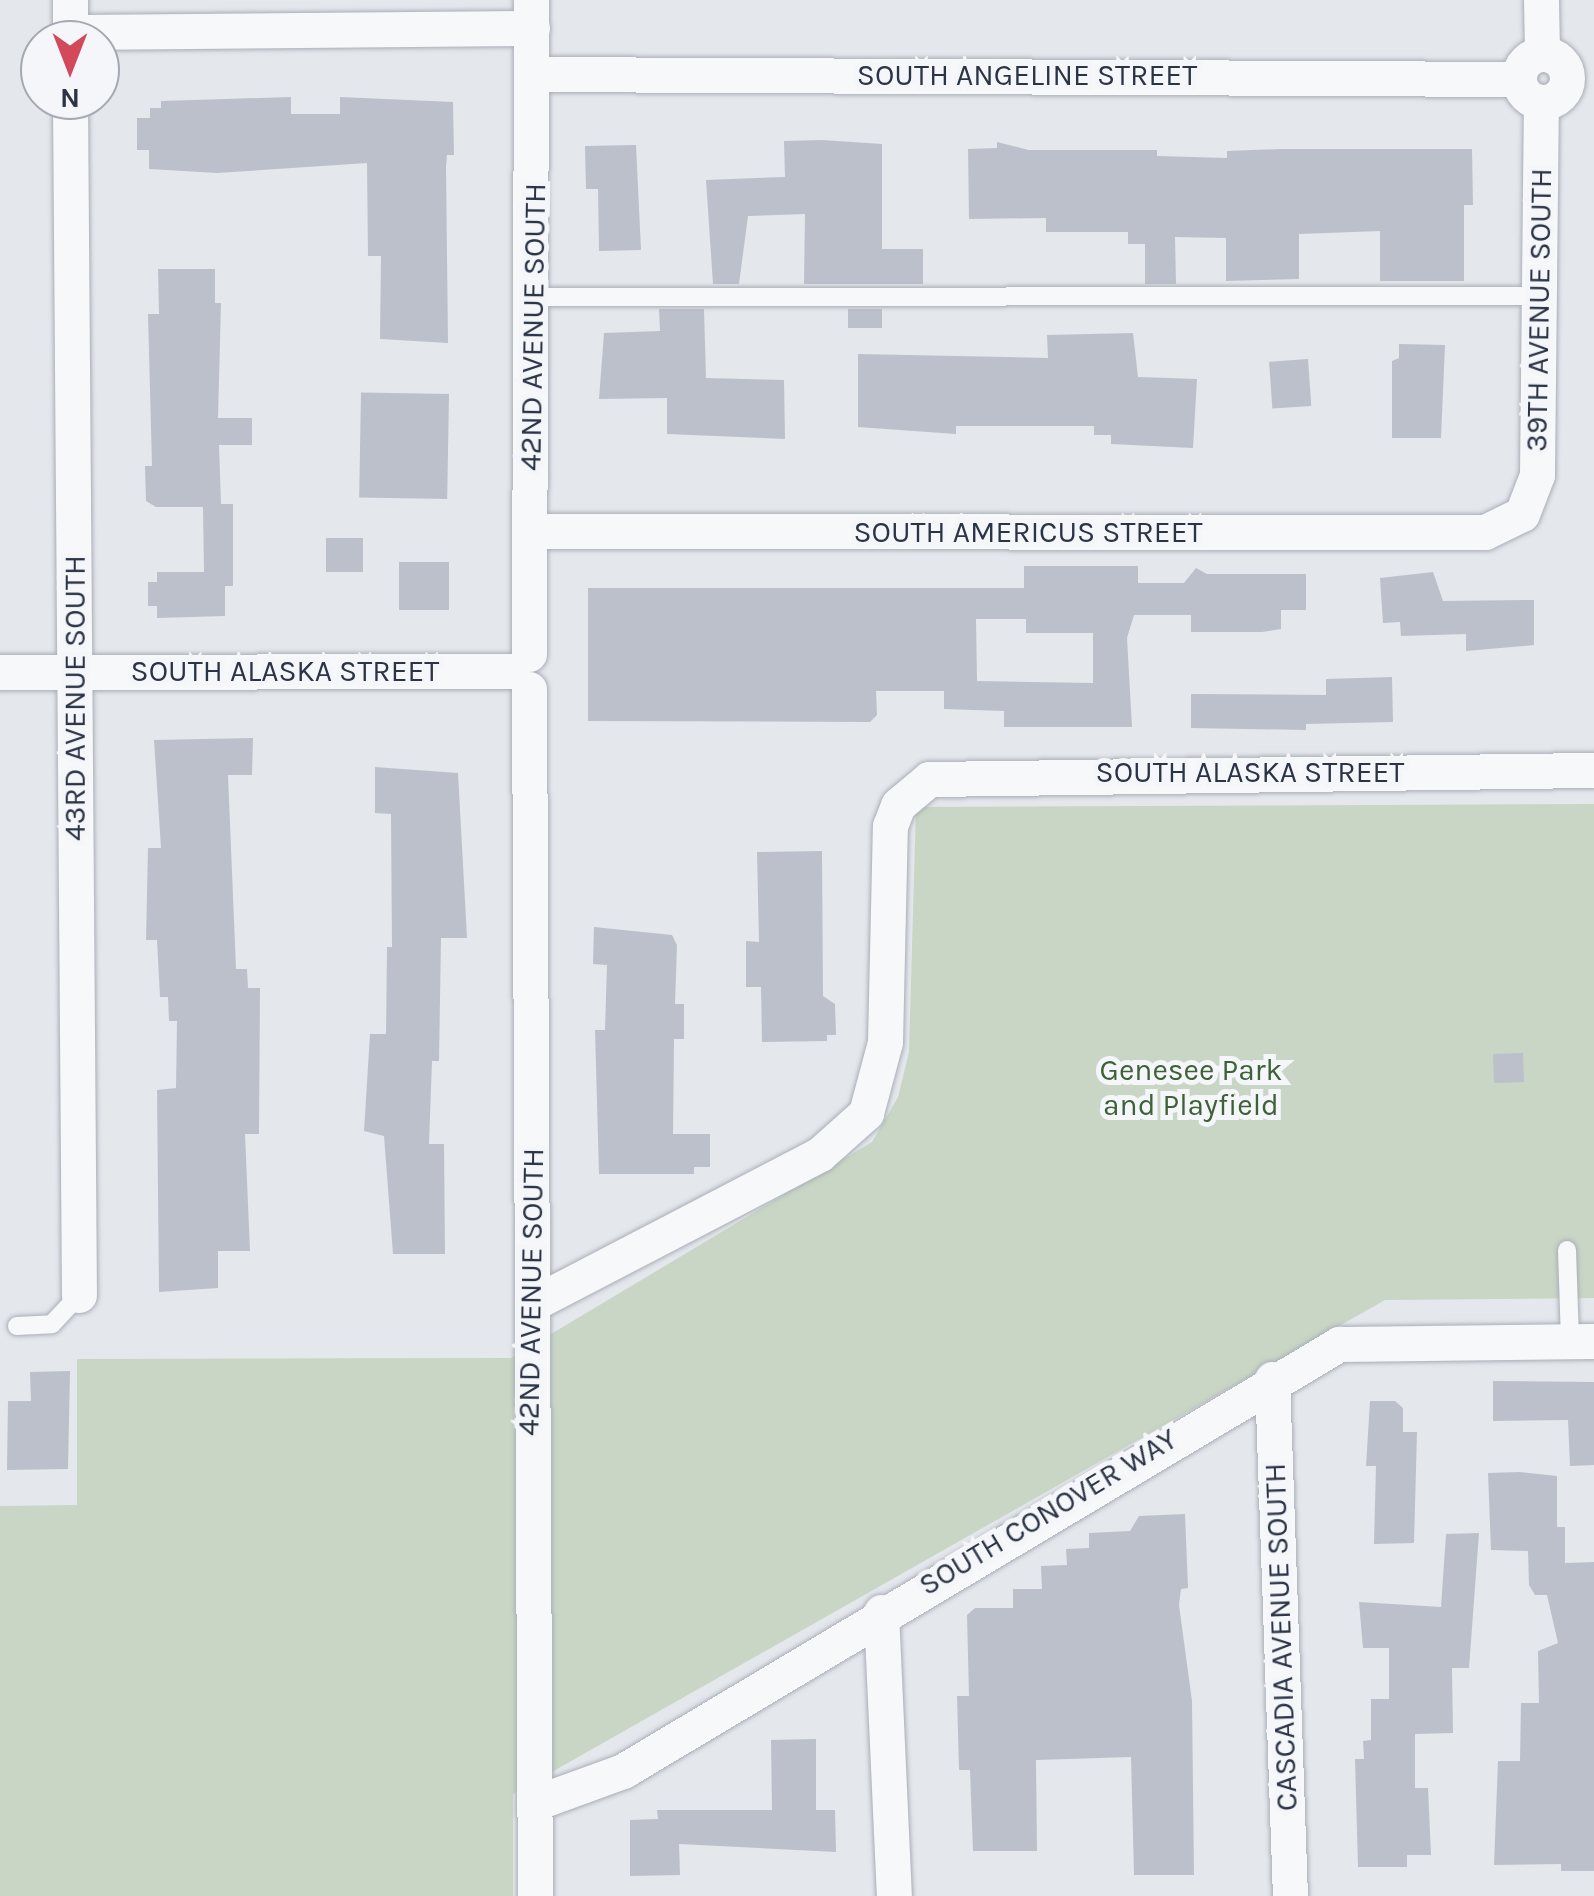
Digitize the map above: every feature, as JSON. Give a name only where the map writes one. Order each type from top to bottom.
[{"type":"street","name":"39TH AVENUE SOUTH","points":[[1522,514],[1538,475],[1534,78],[1541,0]]},
{"type":"street","points":[[120,23],[531,14]]},
{"type":"street","name":"42ND AVENUE SOUTH","points":[[531,14],[535,74],[534,297],[523,671],[534,1303],[529,1469],[536,1896]]},
{"type":"street","name":"SOUTH ANGELINE STREET","points":[[535,74],[1534,78]]},
{"type":"street","points":[[1534,78],[1560,96],[1581,79]]},
{"type":"street","name":"43RD AVENUE SOUTH","points":[[70,120],[80,1295]]},
{"type":"street","name":"SOUTH AMERICUS STREET","points":[[530,531],[1485,532],[1522,514]]},
{"type":"street","name":"SOUTH ALASKA STREET","points":[[0,672],[523,671]]},
{"type":"street","name":"SOUTH ALASKA STREET","points":[[534,1303],[820,1154],[866,1113],[878,1086],[885,1042],[890,826],[910,790],[950,774],[1594,770]]},
{"type":"street","name":"SOUTH CONOVER WAY","points":[[535,1802],[623,1770],[1272,1379],[1339,1344],[1582,1341]]},
{"type":"street","name":"CASCADIA AVENUE SOUTH","points":[[1272,1379],[1290,1896]]},
{"type":"street","points":[[881,1612],[894,1896]]},
{"type":"lane","points":[[534,297],[1539,296]]},
{"type":"lane","points":[[1567,1250],[1582,1341]]},
{"type":"lane","points":[[17,1326],[52,1324],[80,1295]]},
{"type":"green space","name":"Genesee Park and Playfield","points":[[1594,804],[1594,1298],[1385,1300],[513,1794],[513,1896],[0,1896],[0,1506],[77,1505],[77,1359],[511,1358],[872,1142],[898,1097],[909,1052],[916,807]]},
{"type":"building","points":[[291,97],[291,114],[340,114],[340,97],[453,102],[454,155],[447,155],[446,167],[448,343],[380,339],[381,256],[368,256],[367,163],[217,173],[149,169],[149,150],[137,150],[137,118],[150,118],[150,108],[161,108],[161,101]]},
{"type":"building","points":[[784,141],[882,144],[882,249],[923,249],[923,284],[804,284],[805,214],[748,216],[739,284],[713,284],[706,180],[785,177]]},
{"type":"building","points":[[997,142],[1029,150],[1157,150],[1157,156],[1227,158],[1227,151],[1281,149],[1472,149],[1473,205],[1464,205],[1464,281],[1380,281],[1380,231],[1299,234],[1299,279],[1226,281],[1226,238],[1175,237],[1176,284],[1145,284],[1145,244],[1128,244],[1128,232],[1046,232],[1046,218],[969,219],[968,149],[997,148]]},
{"type":"building","points":[[636,145],[641,250],[599,251],[598,189],[586,189],[585,146]]},
{"type":"building","points":[[158,269],[215,269],[215,303],[221,303],[218,418],[252,418],[252,445],[219,445],[221,504],[233,504],[233,586],[225,586],[225,616],[157,618],[157,606],[148,606],[148,582],[157,582],[157,572],[204,572],[203,507],[156,507],[146,501],[145,466],[152,466],[148,314],[159,314]]},
{"type":"building","points":[[659,309],[704,309],[706,378],[784,380],[785,439],[667,434],[667,398],[599,399],[604,333],[660,331]]},
{"type":"building","points":[[848,309],[882,309],[882,328],[848,328]]},
{"type":"building","points":[[1133,333],[1138,377],[1197,379],[1193,448],[1111,444],[1111,435],[1094,435],[1094,426],[956,426],[956,434],[858,427],[858,354],[1048,358],[1047,335]]},
{"type":"building","points":[[1399,344],[1445,345],[1441,438],[1392,438],[1392,361],[1399,358]]},
{"type":"building","points":[[1308,359],[1311,406],[1272,409],[1269,362]]},
{"type":"building","points":[[361,392],[449,394],[447,499],[359,497]]},
{"type":"building","points":[[326,538],[363,538],[363,572],[326,572]]},
{"type":"building","points":[[399,562],[449,562],[449,610],[399,610]]},
{"type":"building","points":[[1024,566],[1138,566],[1138,583],[1184,583],[1196,568],[1207,574],[1306,574],[1306,610],[1281,610],[1281,629],[1262,632],[1191,632],[1191,615],[1134,615],[1127,638],[1132,727],[1004,727],[1004,711],[944,709],[944,691],[876,691],[877,715],[870,722],[588,721],[588,588],[1024,588]],"holes":[[[976,619],[1026,619],[1026,633],[1093,633],[1093,683],[977,681]]]},
{"type":"building","points":[[1433,572],[1443,601],[1534,600],[1534,645],[1466,651],[1466,634],[1401,636],[1400,622],[1383,623],[1380,578]]},
{"type":"building","points":[[1392,677],[1393,722],[1306,724],[1306,730],[1191,728],[1191,694],[1326,695],[1326,679]]},
{"type":"building","points":[[253,738],[252,775],[228,775],[236,969],[247,969],[248,988],[260,988],[259,1134],[245,1134],[250,1251],[218,1251],[218,1288],[159,1292],[157,1090],[176,1088],[177,1021],[169,1021],[168,997],[160,997],[157,940],[146,940],[148,848],[161,848],[154,740]]},
{"type":"building","points":[[375,767],[458,773],[467,938],[441,938],[439,1061],[432,1061],[429,1144],[444,1144],[445,1254],[393,1254],[384,1136],[364,1131],[370,1034],[386,1034],[387,947],[392,947],[391,814],[375,813]]},
{"type":"building","points":[[822,851],[823,996],[835,1004],[836,1035],[827,1035],[827,1041],[762,1042],[761,987],[746,987],[746,941],[759,942],[757,852]]},
{"type":"building","points":[[594,927],[672,935],[677,945],[675,1004],[684,1004],[684,1039],[674,1039],[673,1134],[710,1134],[710,1167],[694,1167],[694,1174],[599,1174],[595,1030],[605,1030],[607,965],[593,964]]},
{"type":"building","points":[[1523,1053],[1524,1082],[1494,1083],[1493,1054]]},
{"type":"building","points":[[70,1371],[68,1469],[7,1470],[8,1401],[31,1401],[30,1372]]},
{"type":"building","points":[[1493,1381],[1594,1382],[1594,1465],[1570,1466],[1568,1420],[1493,1421]]},
{"type":"building","points":[[1370,1401],[1395,1401],[1403,1408],[1403,1432],[1417,1432],[1414,1543],[1374,1544],[1376,1466],[1366,1466]]},
{"type":"building","points":[[1488,1473],[1557,1476],[1557,1527],[1565,1527],[1565,1563],[1594,1562],[1594,1871],[1561,1871],[1561,1864],[1494,1865],[1498,1761],[1520,1761],[1521,1703],[1539,1703],[1538,1651],[1558,1643],[1547,1595],[1535,1595],[1529,1585],[1528,1551],[1491,1550]]},
{"type":"building","points":[[1185,1514],[1188,1588],[1181,1589],[1179,1605],[1192,1701],[1194,1875],[1134,1875],[1131,1757],[1036,1760],[1037,1851],[973,1851],[970,1770],[959,1770],[957,1696],[969,1696],[967,1615],[975,1608],[1013,1608],[1013,1589],[1042,1589],[1041,1566],[1067,1565],[1066,1549],[1089,1548],[1089,1533],[1130,1531],[1139,1516]]},
{"type":"building","points":[[1479,1533],[1469,1668],[1452,1668],[1453,1733],[1415,1734],[1415,1788],[1428,1788],[1431,1855],[1407,1855],[1407,1867],[1358,1867],[1355,1759],[1364,1759],[1363,1741],[1371,1740],[1371,1699],[1389,1699],[1389,1648],[1363,1648],[1359,1602],[1441,1607],[1446,1534]]},
{"type":"building","points":[[816,1739],[816,1810],[835,1810],[836,1852],[679,1844],[680,1875],[630,1876],[630,1820],[658,1819],[657,1810],[772,1810],[771,1740]]}]
